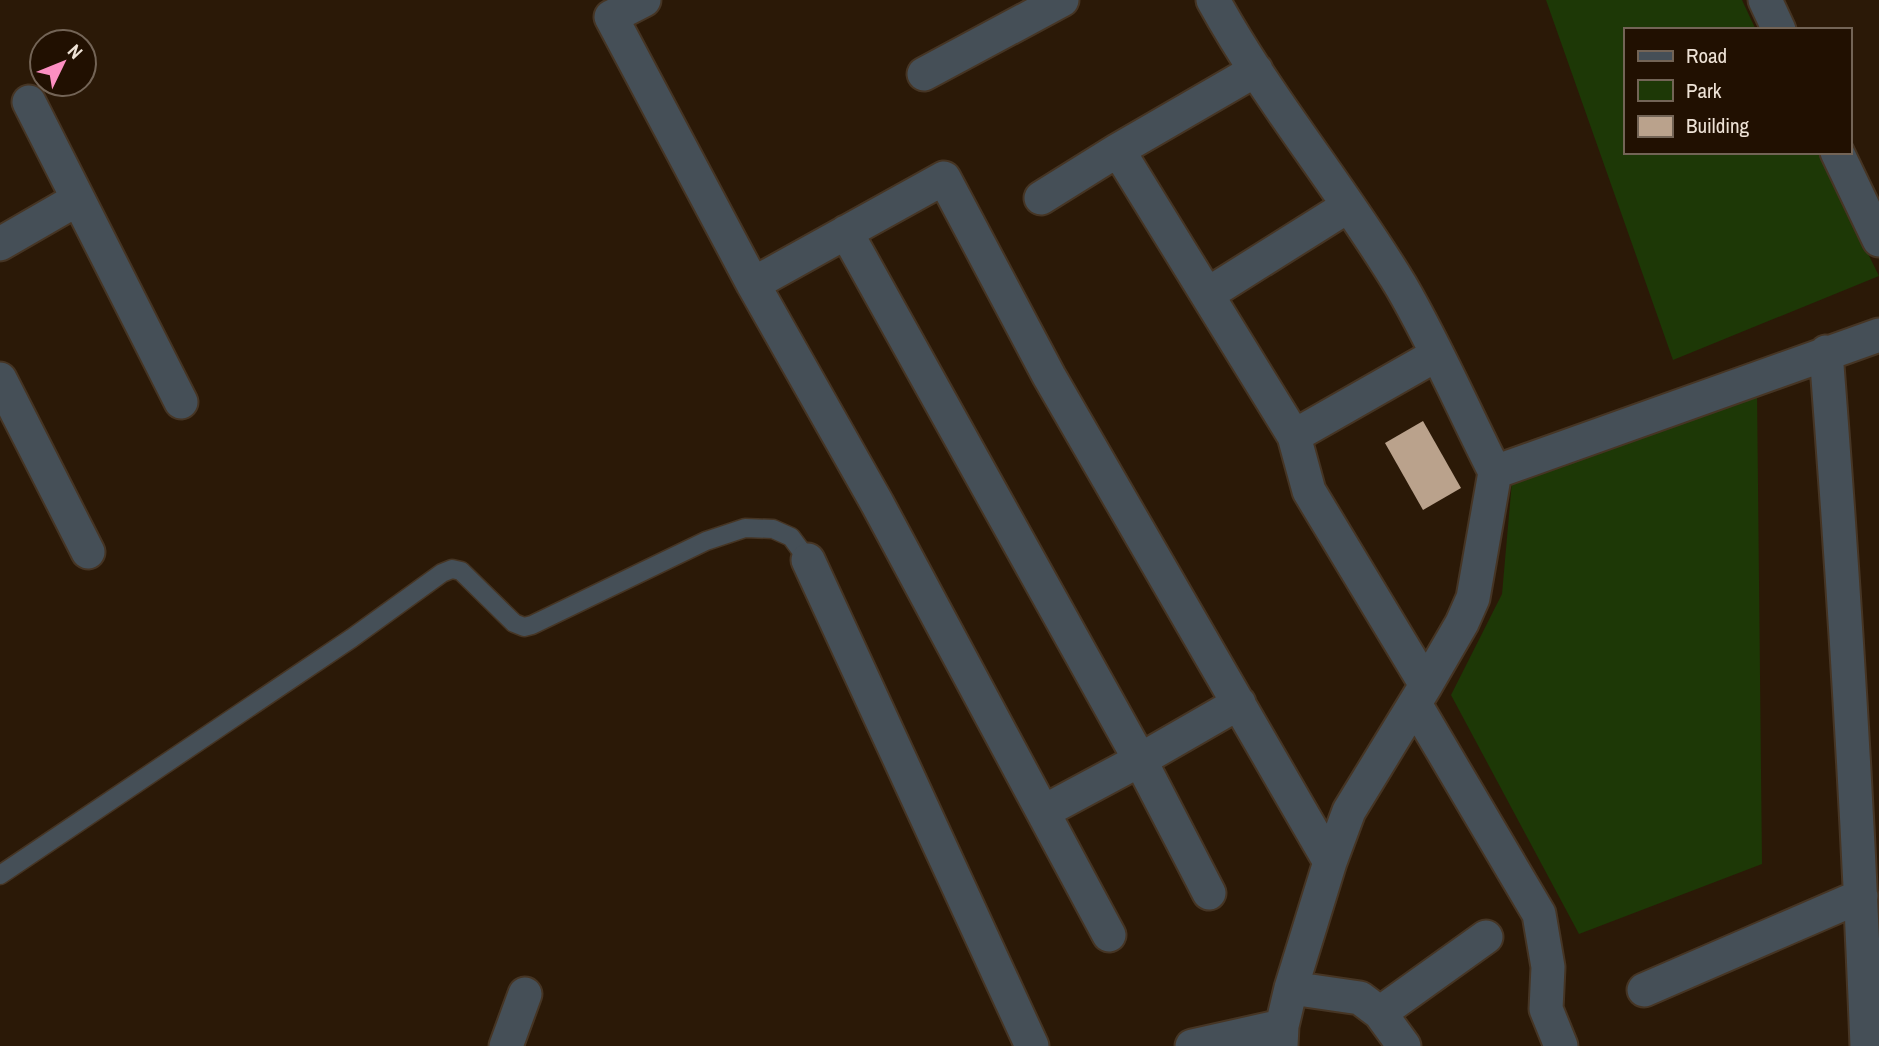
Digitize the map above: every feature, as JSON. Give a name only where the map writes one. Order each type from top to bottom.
[{"type":"street","points":[[644,0],[611,17],[753,284],[877,503],[1110,935]]},
{"type":"street","points":[[924,74],[1062,0]]},
{"type":"street","points":[[1192,1046],[1282,1036],[1292,988],[1330,862],[1349,811],[1462,623],[1473,598],[1495,472],[1401,287],[1234,38],[1213,0]]},
{"type":"street","points":[[1765,0],[1778,28]]},
{"type":"street","points":[[1041,198],[1256,69]]},
{"type":"street","points":[[29,102],[181,402]]},
{"type":"street","points":[[1118,150],[1294,436],[1309,491],[1539,914],[1548,967],[1546,1009],[1561,1046]]},
{"type":"street","points":[[1838,154],[1879,240]]},
{"type":"street","points":[[753,284],[944,178],[1049,376],[1330,862]]},
{"type":"street","points":[[0,244],[78,199]]},
{"type":"street","points":[[1208,294],[1348,206]]},
{"type":"street","points":[[846,232],[1140,760],[1209,893]]},
{"type":"street","points":[[1495,472],[1879,335]]},
{"type":"street","points":[[1826,352],[1849,658],[1867,1046]]},
{"type":"street","points":[[1294,436],[1436,355]]},
{"type":"street","points":[[0,379],[88,552]]},
{"type":"street","points":[[808,560],[1032,1046]]},
{"type":"street","points":[[1043,813],[1239,703]]},
{"type":"street","points":[[1644,990],[1861,896]]},
{"type":"street","points":[[1380,1013],[1486,937]]},
{"type":"street","points":[[1292,988],[1360,998],[1380,1013],[1404,1046]]},
{"type":"street","points":[[506,1046],[525,994]]},
{"type":"lane","points":[[0,875],[352,638],[442,573],[452,569],[461,571],[514,623],[524,627],[706,541],[745,528],[773,529],[791,537],[808,560]]},
{"type":"green space","points":[[1546,0],[1742,0],[1755,28],[1624,28],[1624,154],[1819,154],[1879,276],[1673,360]]},
{"type":"green space","points":[[1757,390],[1762,864],[1579,934],[1451,695],[1502,594],[1512,481]]},
{"type":"building","points":[[1423,421],[1461,488],[1423,510],[1385,443]]}]
